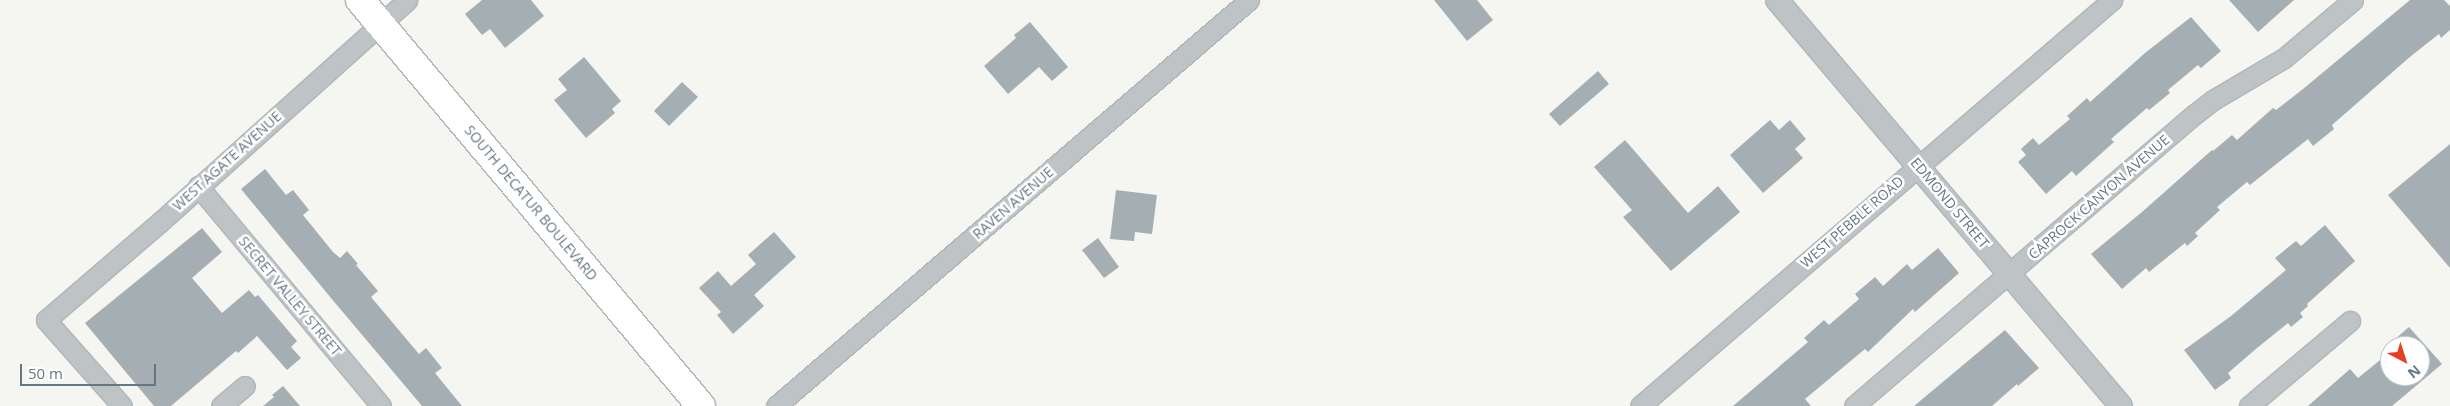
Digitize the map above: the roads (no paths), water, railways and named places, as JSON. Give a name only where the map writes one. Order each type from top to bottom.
[{"type":"main road","name":"SOUTH DECATUR BOULEVARD","points":[[360,0],[700,406]]},
{"type":"street","name":"WEST AGATE AVENUE","points":[[122,406],[46,320],[407,0]]},
{"type":"street","name":"RAVEN AVENUE","points":[[776,406],[1249,0]]},
{"type":"street","name":"EDMOND STREET","points":[[1777,0],[2121,406]]},
{"type":"street","name":"WEST PEBBLE ROAD","points":[[1640,406],[2112,0]]},
{"type":"street","name":"CAPROCK CANYON AVENUE","points":[[1854,406],[2195,114],[2214,100],[2284,58],[2353,0]]},
{"type":"street","name":"SECRET VALLEY STREET","points":[[198,186],[381,406]]},
{"type":"street","points":[[2250,406],[2350,321]]},
{"type":"street","points":[[221,406],[244,386]]}]
